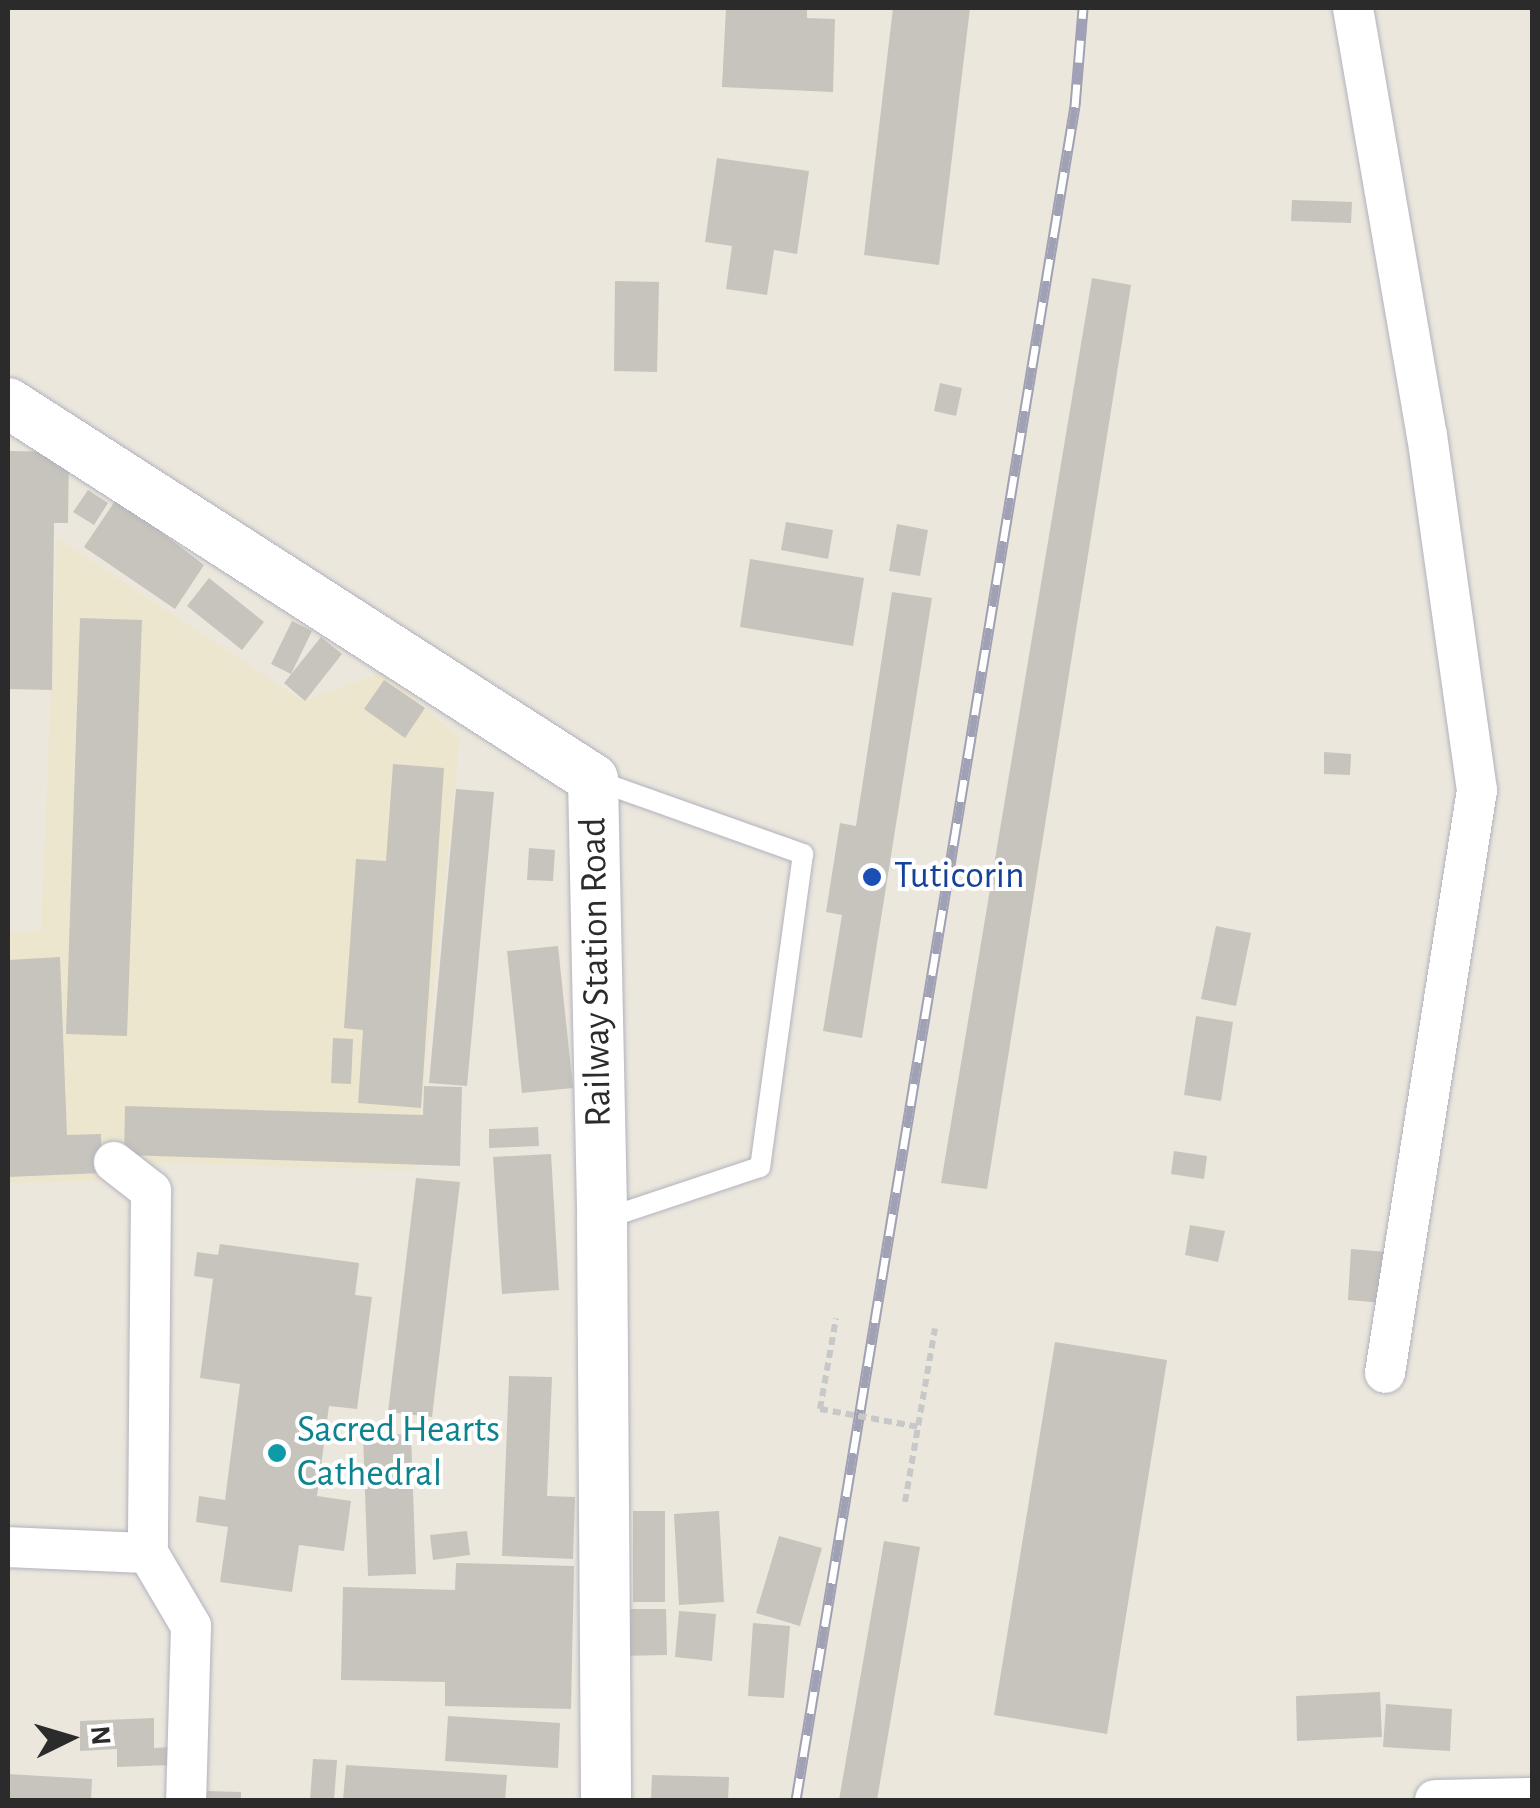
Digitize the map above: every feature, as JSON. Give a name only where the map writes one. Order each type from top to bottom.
[{"type":"street","points":[[1352,8],[1356,51],[1427,435],[1477,790],[1385,1373]]},
{"type":"street","name":"Railway Station Road","points":[[8,403],[593,779],[602,1220],[606,1800]]},
{"type":"street","points":[[114,1162],[151,1191],[148,1552],[190,1626],[186,1800]]},
{"type":"street","points":[[8,1547],[148,1552]]},
{"type":"street","points":[[1436,1800],[1532,1798]]},
{"type":"lane","points":[[593,779],[803,854],[760,1167],[602,1220]]},
{"type":"path","points":[[836,1318],[820,1410],[919,1427]]},
{"type":"path","points":[[905,1502],[935,1329]]},
{"type":"shaded area","points":[[57,538],[303,701],[383,672],[460,738],[415,1170],[114,1162],[112,1181],[8,1183],[8,932],[41,930]]},
{"type":"building","points":[[726,8],[807,8],[807,18],[835,19],[833,92],[722,87]]},
{"type":"building","points":[[893,8],[970,8],[939,265],[864,255]]},
{"type":"building","points":[[717,158],[809,171],[797,254],[774,250],[767,295],[726,289],[732,246],[705,242]]},
{"type":"building","points":[[1292,200],[1352,202],[1351,223],[1291,221]]},
{"type":"building","points":[[1092,278],[1131,285],[987,1189],[941,1183]]},
{"type":"building","points":[[615,281],[659,282],[657,372],[614,371]]},
{"type":"building","points":[[940,383],[962,388],[956,416],[934,411]]},
{"type":"building","points":[[8,451],[69,452],[68,523],[54,523],[52,690],[8,689]]},
{"type":"building","points":[[88,490],[108,503],[94,525],[73,512]]},
{"type":"building","points":[[117,498],[204,565],[175,609],[84,547]]},
{"type":"building","points":[[786,522],[833,530],[828,559],[781,550]]},
{"type":"building","points":[[897,524],[928,530],[920,576],[889,571]]},
{"type":"building","points":[[750,559],[864,578],[853,646],[740,627]]},
{"type":"building","points":[[209,578],[264,622],[242,650],[187,606]]},
{"type":"building","points":[[892,592],[932,598],[862,1038],[823,1031],[842,915],[826,912],[840,823],[856,826]]},
{"type":"building","points":[[80,618],[142,620],[127,1036],[66,1034]]},
{"type":"building","points":[[292,621],[312,631],[291,674],[271,664]]},
{"type":"building","points":[[321,637],[342,654],[305,701],[284,683]]},
{"type":"building","points":[[384,680],[425,708],[405,738],[364,709]]},
{"type":"building","points":[[1324,752],[1351,754],[1350,775],[1324,774]]},
{"type":"building","points":[[393,764],[444,768],[421,1108],[358,1103],[363,1030],[344,1028],[356,859],[386,861]]},
{"type":"building","points":[[456,789],[494,792],[467,1086],[429,1083]]},
{"type":"building","points":[[529,848],[555,850],[553,881],[527,880]]},
{"type":"building","points":[[1216,926],[1251,933],[1236,1006],[1201,999]]},
{"type":"building","points":[[558,946],[573,1088],[522,1093],[507,951]]},
{"type":"building","points":[[60,957],[67,1135],[101,1134],[102,1173],[8,1177],[8,960]]},
{"type":"building","points":[[1196,1016],[1233,1022],[1221,1101],[1184,1095]]},
{"type":"building","points":[[333,1038],[353,1039],[351,1084],[331,1083]]},
{"type":"building","points":[[424,1086],[462,1087],[460,1166],[124,1155],[125,1106],[423,1115]]},
{"type":"building","points":[[538,1127],[539,1146],[489,1148],[489,1129]]},
{"type":"building","points":[[1174,1151],[1207,1156],[1204,1179],[1171,1174]]},
{"type":"building","points":[[551,1154],[559,1290],[502,1294],[493,1157]]},
{"type":"building","points":[[416,1178],[460,1182],[432,1417],[388,1412]]},
{"type":"building","points":[[1190,1225],[1225,1231],[1218,1262],[1185,1255]]},
{"type":"building","name":"Sacred Hearts Cathedral","points":[[220,1244],[359,1263],[355,1295],[372,1297],[357,1409],[329,1406],[317,1496],[351,1501],[344,1551],[299,1545],[292,1592],[220,1582],[228,1527],[196,1522],[199,1496],[225,1500],[240,1384],[200,1378],[213,1279],[194,1276],[197,1252],[218,1255]]},
{"type":"building","points":[[1351,1249],[1387,1252],[1384,1303],[1348,1300]]},
{"type":"building","points":[[1055,1342],[1167,1360],[1107,1734],[994,1715]]},
{"type":"building","points":[[509,1376],[552,1377],[547,1496],[575,1497],[573,1559],[502,1556]]},
{"type":"building","points":[[411,1434],[416,1574],[368,1576],[363,1436]]},
{"type":"building","points":[[633,1511],[665,1511],[665,1602],[633,1602]]},
{"type":"building","points":[[719,1511],[724,1602],[679,1605],[674,1514]]},
{"type":"building","points":[[467,1531],[470,1555],[433,1560],[430,1535]]},
{"type":"building","points":[[779,1536],[822,1548],[800,1626],[756,1613]]},
{"type":"building","points":[[884,1541],[920,1547],[877,1800],[839,1800]]},
{"type":"building","points":[[456,1563],[574,1566],[571,1709],[445,1706],[445,1682],[341,1680],[343,1587],[455,1590]]},
{"type":"building","points":[[620,1609],[666,1609],[667,1655],[620,1656]]},
{"type":"building","points":[[679,1611],[716,1614],[712,1661],[675,1657]]},
{"type":"building","points":[[753,1623],[790,1626],[784,1698],[748,1696]]},
{"type":"building","points":[[1380,1692],[1382,1737],[1297,1741],[1296,1696]]},
{"type":"building","points":[[1386,1704],[1452,1709],[1450,1751],[1383,1747]]},
{"type":"building","points":[[448,1716],[560,1723],[558,1768],[445,1761]]},
{"type":"building","points":[[154,1718],[154,1748],[171,1747],[171,1765],[117,1767],[117,1749],[80,1751],[80,1721]]},
{"type":"building","points":[[313,1759],[337,1760],[334,1800],[310,1800]]},
{"type":"building","points":[[346,1765],[507,1775],[505,1800],[343,1800]]},
{"type":"building","points":[[8,1774],[92,1779],[91,1800],[8,1800]]},
{"type":"building","points":[[652,1775],[729,1777],[728,1800],[651,1800]]},
{"type":"building","points":[[206,1791],[241,1792],[241,1800],[206,1800]]},
{"type":"railway","points":[[796,1800],[1075,106],[1083,8]]},
{"type":"place","name":"Tuticorin","points":[[872,877]]},
{"type":"place","name":"Sacred Hearts Cathedral","points":[[277,1453]]}]
